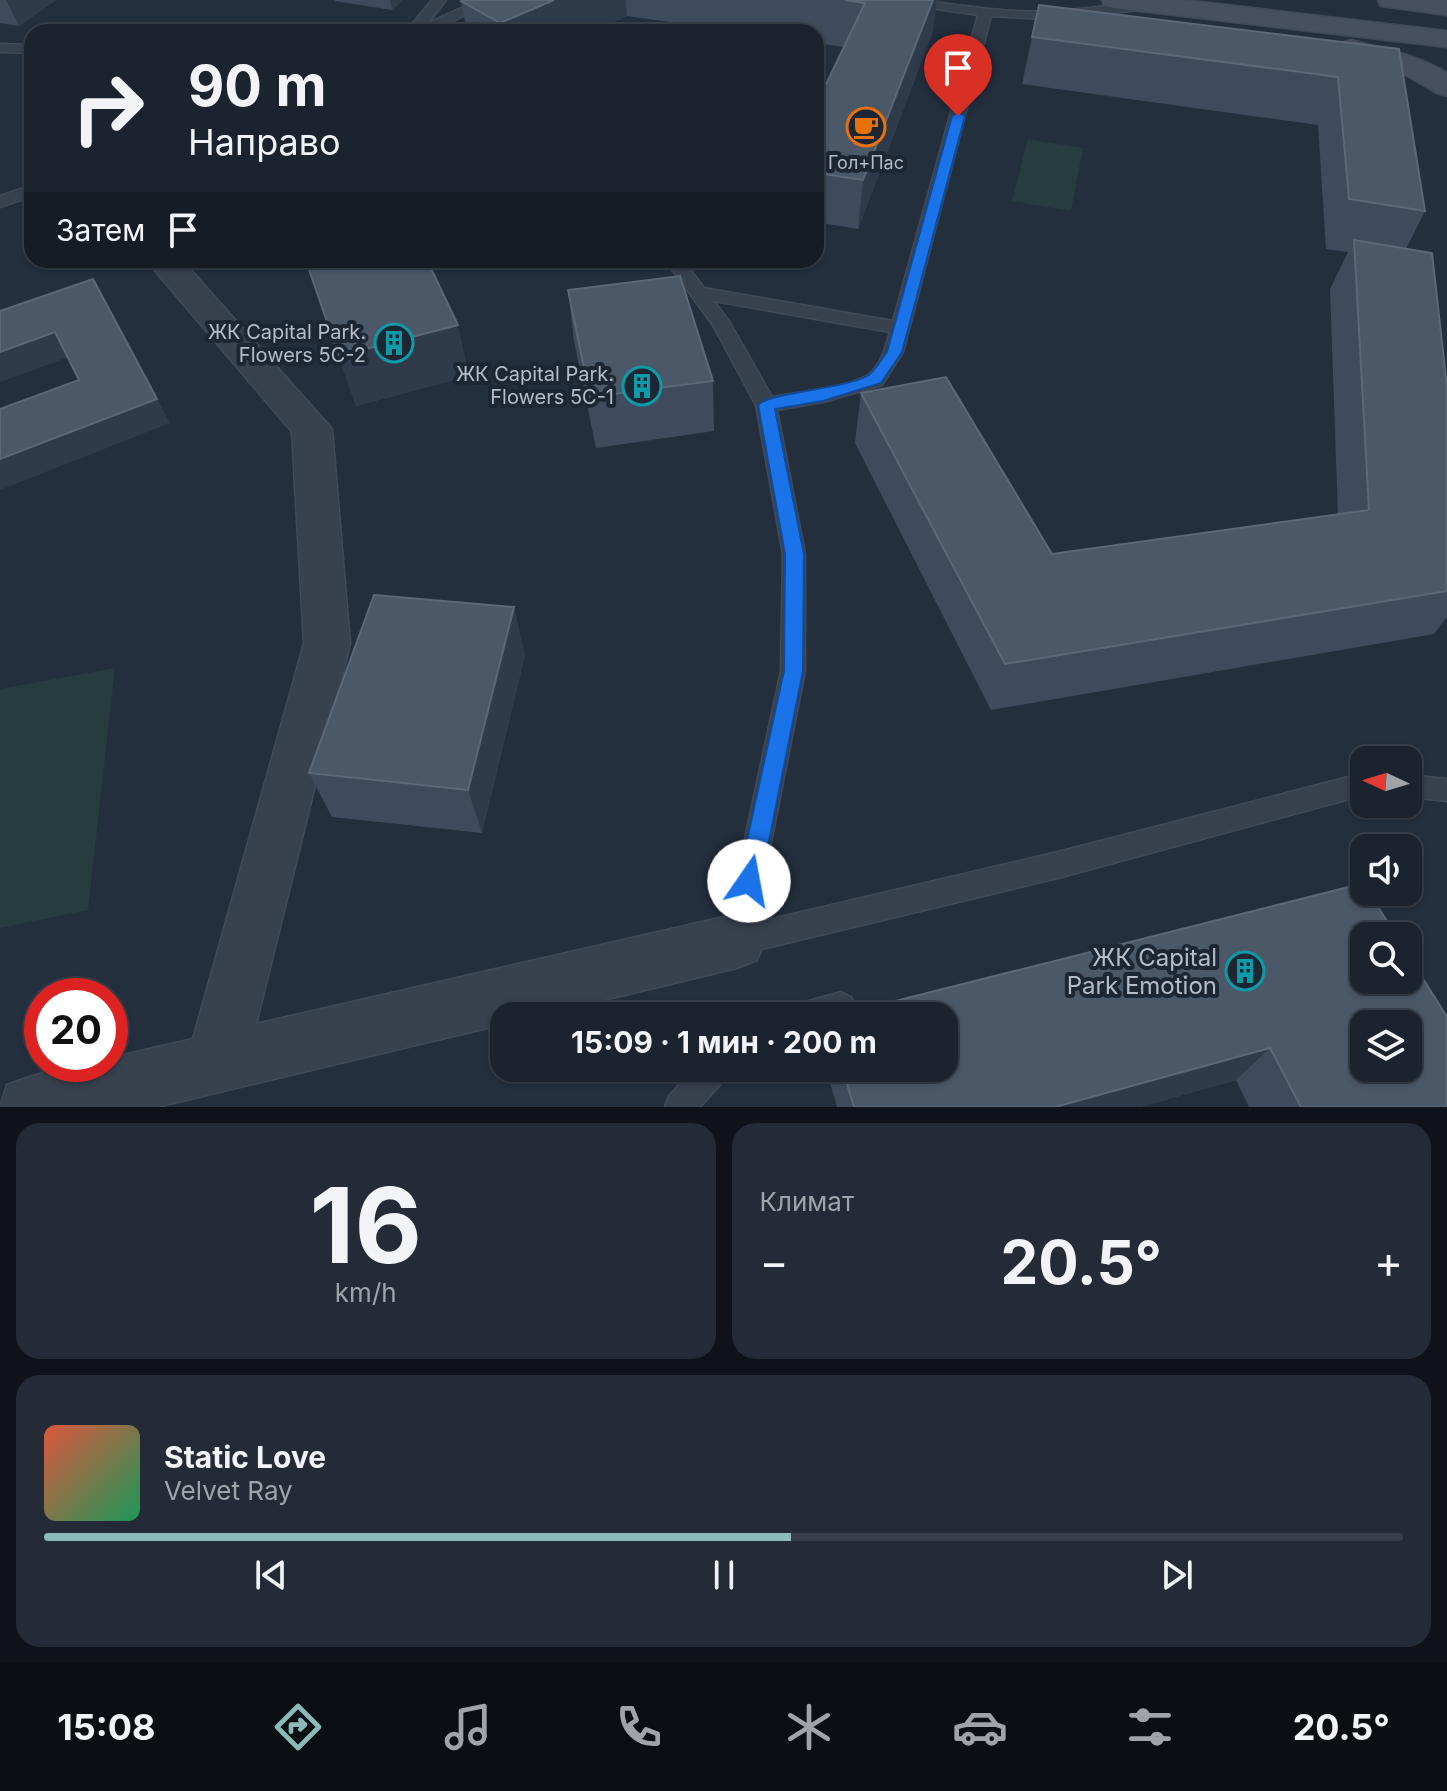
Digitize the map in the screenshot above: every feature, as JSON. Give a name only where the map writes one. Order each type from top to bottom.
[{"type":"main road","points":[[1115,0],[1447,39]]},
{"type":"main road","points":[[1391,0],[1447,7]]},
{"type":"main road","points":[[1197,10],[1404,64],[1447,87]]},
{"type":"street","points":[[170,268],[312,429],[327,644],[216,1065]]},
{"type":"street","points":[[29,1107],[737,941]]},
{"type":"lane","points":[[420,24],[439,0]]},
{"type":"lane","points":[[437,24],[490,0]]},
{"type":"lane","points":[[903,0],[986,11],[1060,16],[1147,5]]},
{"type":"lane","points":[[766,405],[823,395],[875,380],[894,352],[986,11]]},
{"type":"lane","points":[[0,48],[24,49]]},
{"type":"lane","points":[[0,202],[24,193]]},
{"type":"lane","points":[[680,268],[721,323],[766,405],[794,554],[793,671],[737,941],[1058,865],[1350,788]]},
{"type":"lane","points":[[699,293],[901,328]]},
{"type":"lane","points":[[1422,787],[1447,790]]},
{"type":"lane","points":[[680,1107],[702,1082]]},
{"type":"green space","points":[[1028,139],[1083,148],[1071,211],[1012,201]]},
{"type":"green space","points":[[115,668],[88,910],[0,928],[0,689]]},
{"type":"building","points":[[463,0],[554,0],[500,23]]},
{"type":"building","points":[[845,0],[933,0],[863,180],[824,174],[824,88],[865,3]]},
{"type":"building","points":[[1039,5],[1399,49],[1425,211],[1349,199],[1338,77],[1032,37]]},
{"type":"building","points":[[1354,240],[1432,253],[1447,387],[1447,591],[1005,664],[861,393],[946,377],[1052,554],[1369,510]]},
{"type":"building","points":[[308,268],[431,268],[458,325],[339,356]]},
{"type":"building","points":[[680,276],[713,381],[590,397],[568,290]]},
{"type":"building","points":[[93,279],[157,399],[0,459],[0,409],[79,380],[55,332],[0,352],[0,311]]},
{"type":"building","points":[[374,595],[514,607],[468,790],[309,773]]},
{"type":"building","name":"ЖК Capital Park Emotion","points":[[1350,887],[1350,906],[1378,906],[1387,922],[1350,922],[1350,994],[1422,994],[1422,977],[1447,1017],[1447,1107],[1301,1107],[1270,1048],[1055,1107],[854,1107],[846,1082],[958,1082],[958,1002],[892,1002]]},
{"type":"place","name":"Гол+Пас","points":[[866,127]]},
{"type":"place","name":"ЖК Capital Park. Flowers 5C-2","points":[[394,343]]},
{"type":"place","name":"ЖК Capital Park. Flowers 5C-1","points":[[642,386]]},
{"type":"place","name":"ЖК Capital Park Emotion","points":[[1245,971]]},
{"type":"route","points":[[749,881],[793,671],[794,554],[766,405],[823,395],[875,380],[894,352],[958,116]]}]
